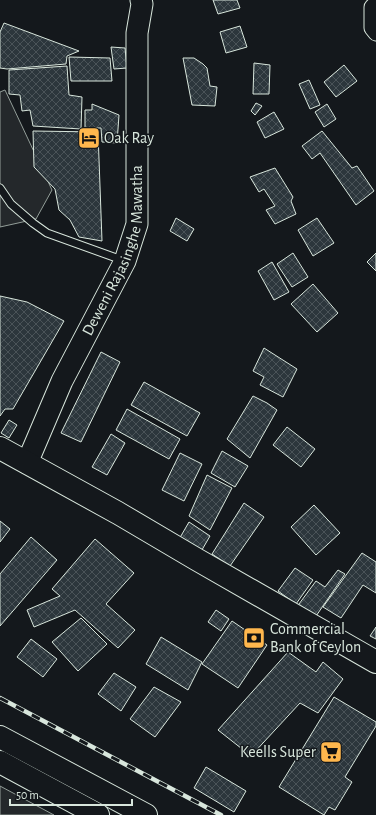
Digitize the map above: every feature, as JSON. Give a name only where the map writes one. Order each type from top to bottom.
[{"type":"main road","points":[[0,448],[118,513],[376,662]]},
{"type":"main road","points":[[0,737],[146,815]]},
{"type":"main road","points":[[0,762],[98,815]]},
{"type":"street","name":"Deweni Rajasinghe Mawatha","points":[[27,463],[62,381],[125,261],[137,224],[137,33],[142,4],[141,0]]},
{"type":"street","points":[[376,3],[372,7],[372,28],[376,33]]},
{"type":"lane","points":[[0,188],[11,204],[47,233],[125,261]]},
{"type":"shaded area","points":[[5,90],[52,190],[36,219],[0,227],[0,92]]},
{"type":"shaded area","points":[[0,786],[54,815],[0,815]]},
{"type":"building","points":[[213,0],[237,0],[240,8],[218,14]]},
{"type":"building","points":[[4,23],[79,51],[67,56],[66,64],[7,69],[0,68],[0,32]]},
{"type":"building","points":[[240,26],[247,47],[226,53],[220,32]]},
{"type":"building","points":[[111,47],[125,48],[127,68],[114,69]]},
{"type":"building","points":[[69,57],[110,58],[112,81],[71,81]]},
{"type":"building","points":[[183,58],[194,58],[207,68],[210,86],[217,87],[215,106],[192,105]]},
{"type":"building","points":[[254,63],[270,65],[269,94],[253,94]]},
{"type":"building","points":[[344,65],[357,81],[336,97],[324,82]]},
{"type":"building","points":[[67,66],[69,95],[82,97],[81,129],[33,126],[30,110],[22,111],[20,95],[9,94],[9,70]]},
{"type":"building","points":[[309,80],[320,105],[310,109],[299,84]]},
{"type":"building","points":[[256,103],[262,106],[255,115],[251,111]]},
{"type":"building","points":[[92,104],[119,115],[117,143],[102,142],[101,128],[85,128],[85,110],[92,110]]},
{"type":"building","points":[[327,104],[336,119],[324,127],[315,112]]},
{"type":"building","points":[[274,112],[284,129],[265,138],[257,122]]},
{"type":"building","points":[[33,131],[98,132],[102,241],[79,237],[70,220],[59,210],[55,189],[34,167]]},
{"type":"building","points":[[322,131],[352,168],[357,166],[374,191],[356,205],[320,153],[312,159],[302,146]]},
{"type":"building","points":[[275,168],[293,197],[291,201],[296,214],[275,224],[266,210],[275,206],[264,189],[259,192],[250,177]]},
{"type":"building","points":[[176,218],[194,229],[187,241],[170,231]]},
{"type":"building","points":[[317,218],[334,243],[313,256],[298,230]]},
{"type":"building","points":[[293,253],[308,277],[292,287],[277,264]]},
{"type":"building","points":[[376,253],[376,271],[367,262]]},
{"type":"building","points":[[272,262],[289,292],[274,300],[258,271]]},
{"type":"building","points":[[313,284],[338,313],[317,332],[291,304]]},
{"type":"building","points":[[0,296],[27,302],[64,321],[13,409],[5,409],[0,416]]},
{"type":"building","points":[[264,348],[297,369],[283,397],[260,385],[264,377],[253,371]]},
{"type":"building","points":[[101,352],[120,362],[81,442],[61,433]]},
{"type":"building","points":[[144,382],[200,413],[187,436],[131,405]]},
{"type":"building","points":[[253,396],[277,410],[250,458],[227,439]]},
{"type":"building","points":[[127,409],[180,439],[169,459],[116,430]]},
{"type":"building","points":[[9,420],[17,425],[9,438],[1,433]]},
{"type":"building","points":[[287,427],[315,449],[301,467],[273,445]]},
{"type":"building","points":[[111,434],[125,443],[107,475],[92,467]]},
{"type":"building","points":[[222,451],[248,466],[235,487],[211,473]]},
{"type":"building","points":[[180,453],[202,464],[184,501],[162,490]]},
{"type":"building","points":[[207,475],[232,488],[210,530],[189,516]]},
{"type":"building","points":[[244,503],[264,517],[230,566],[212,554]]},
{"type":"building","points":[[314,505],[340,533],[316,555],[291,527]]},
{"type":"building","points":[[0,521],[10,529],[0,542]]},
{"type":"building","points":[[189,522],[210,536],[199,555],[178,541]]},
{"type":"building","points":[[31,537],[57,560],[0,626],[0,574]]},
{"type":"building","points":[[95,539],[134,573],[106,604],[135,630],[118,648],[75,610],[34,627],[27,610],[60,596],[52,589]]},
{"type":"building","points":[[362,553],[376,562],[376,593],[363,585],[341,618],[323,607]]},
{"type":"building","points":[[295,568],[313,580],[296,604],[278,591]]},
{"type":"building","points":[[338,570],[345,574],[314,619],[296,608],[316,581],[325,587]]},
{"type":"building","points":[[216,610],[229,619],[221,631],[208,622]]},
{"type":"building","points":[[81,618],[107,644],[78,671],[52,642]]},
{"type":"building","points":[[232,621],[267,645],[238,688],[202,664]]},
{"type":"building","points":[[376,627],[376,639],[370,636]]},
{"type":"building","points":[[161,637],[202,662],[188,690],[146,664]]},
{"type":"building","points":[[31,639],[57,659],[43,677],[17,657]]},
{"type":"building","points":[[288,652],[316,672],[323,662],[343,679],[318,713],[300,703],[251,756],[218,730]]},
{"type":"building","points":[[114,673],[136,687],[121,711],[98,694]]},
{"type":"building","points":[[154,687],[181,702],[155,737],[130,719]]},
{"type":"building","name":"Keells Super","points":[[334,697],[376,722],[376,726],[345,777],[352,782],[335,810],[329,807],[324,815],[279,787]]},
{"type":"building","points":[[206,767],[246,791],[234,812],[194,788]]},
{"type":"railway","points":[[0,698],[221,815]]},
{"type":"place","name":"Oak Ray","points":[[89,138]]},
{"type":"place","name":"Commercial Bank of Ceylon","points":[[254,638]]},
{"type":"place","name":"Keells Super","points":[[331,752]]}]
